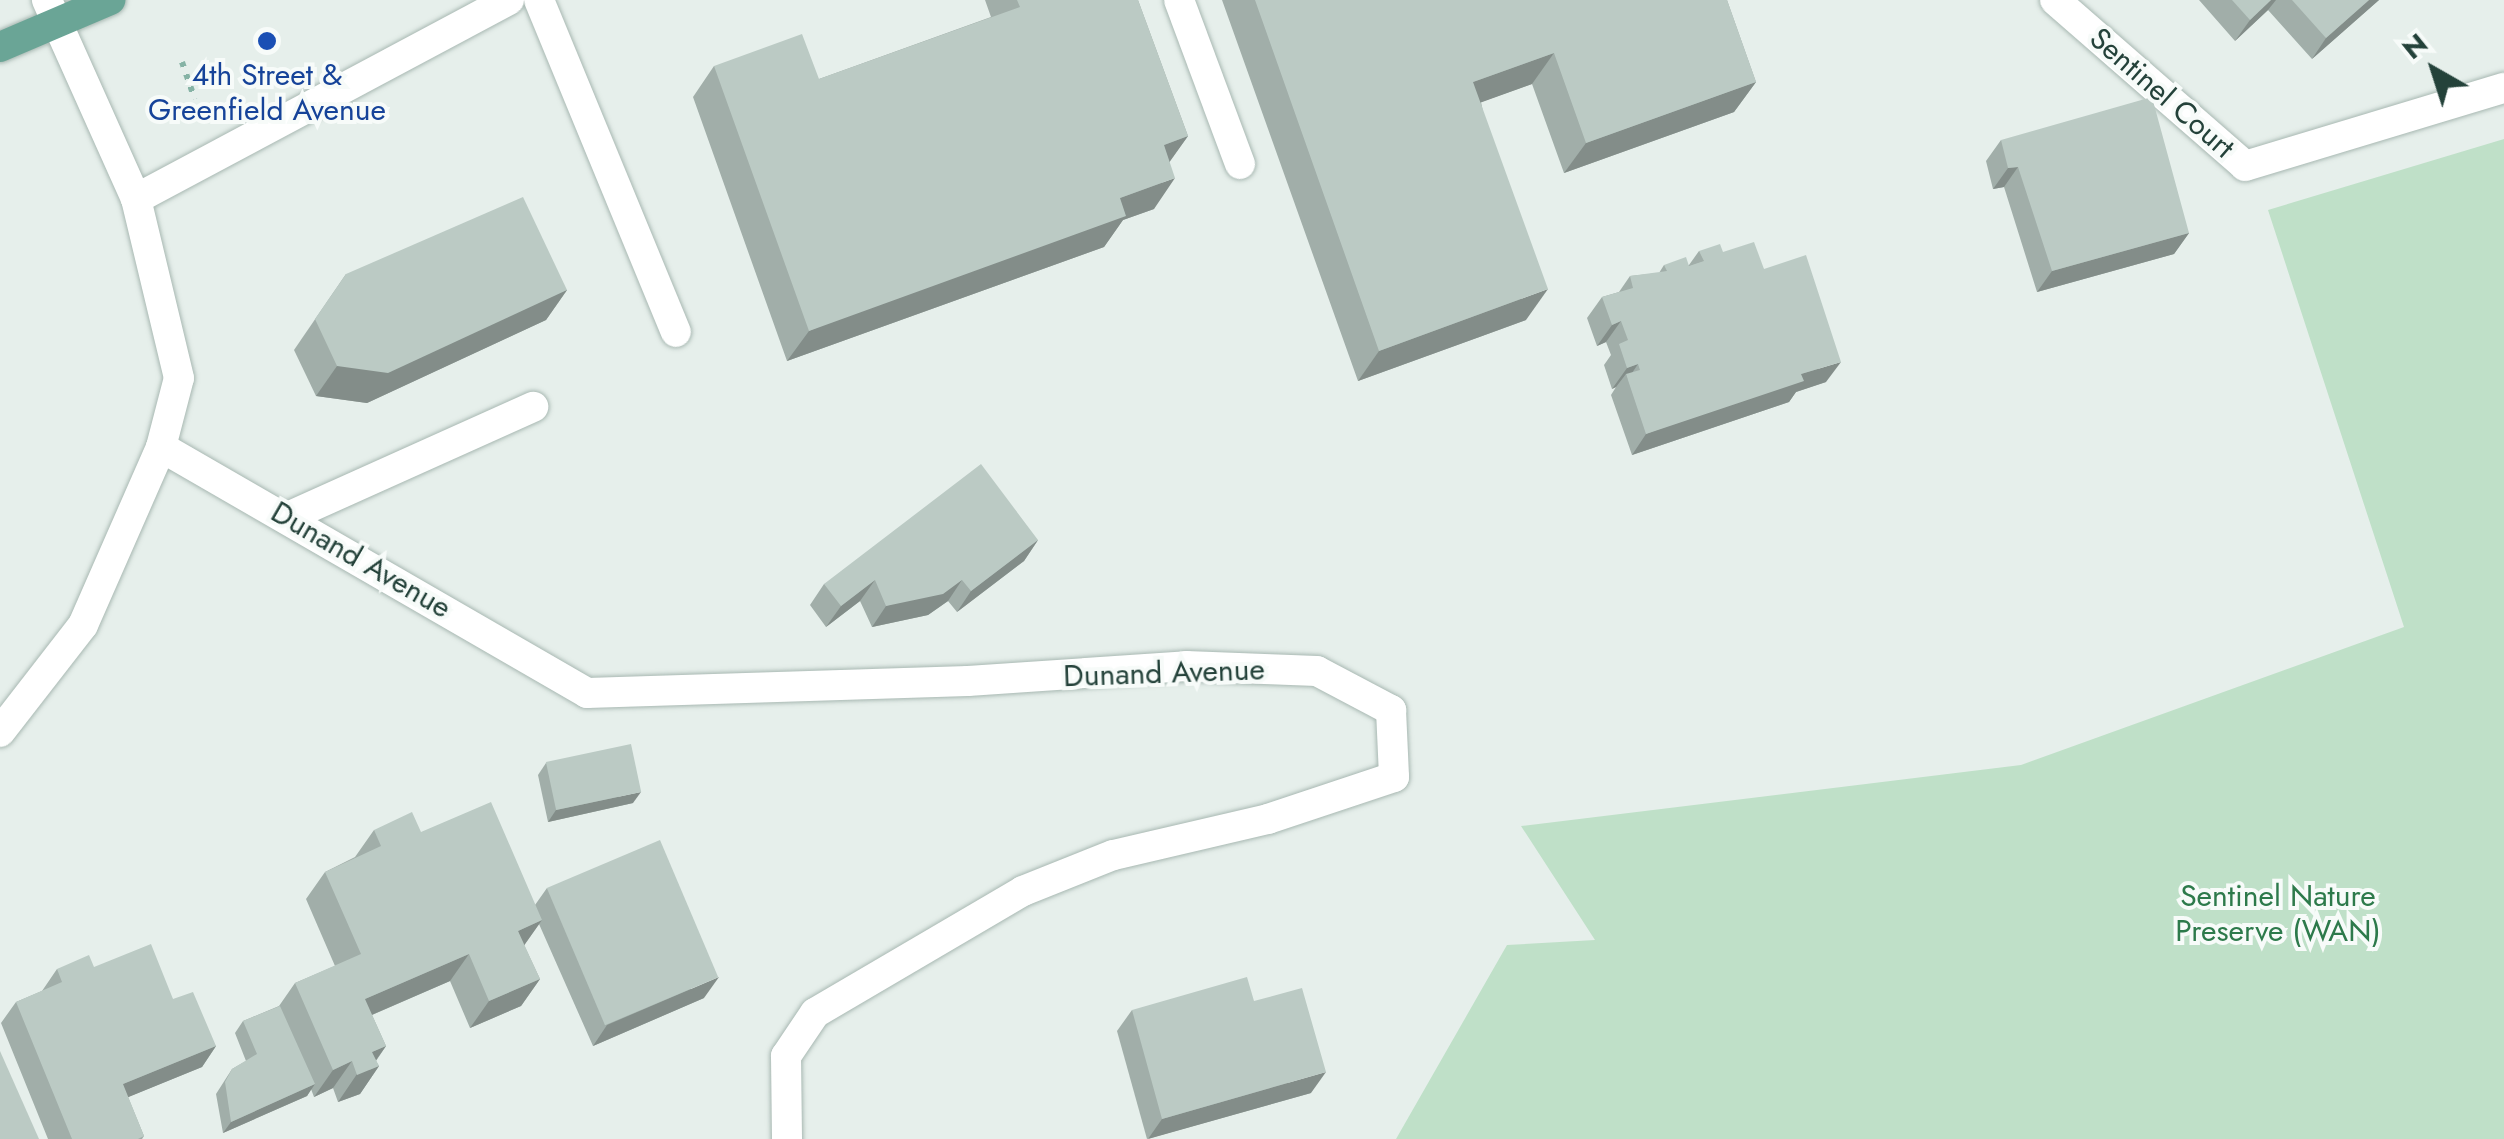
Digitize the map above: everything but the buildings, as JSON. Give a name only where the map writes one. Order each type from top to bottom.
[{"type":"main road","points":[[0,47],[52,11],[110,0]]},
{"type":"street","points":[[136,199],[510,0]]},
{"type":"street","points":[[539,0],[676,332]]},
{"type":"street","points":[[1179,0],[1240,164]]},
{"type":"street","name":"Sentinel Court","points":[[2055,0],[2245,166],[2504,88]]},
{"type":"street","points":[[0,732],[84,626],[161,447],[178,378],[136,199],[52,11]]},
{"type":"street","points":[[288,517],[533,407]]},
{"type":"street","name":"Dunand Avenue","points":[[161,447],[587,692],[968,681],[1186,666],[1317,671],[1391,710],[1394,777],[1268,819],[1113,855],[1023,890],[815,1013],[786,1056],[787,1139]]},
{"type":"path","points":[[182,62],[196,102]]},
{"type":"green space","name":"Sentinel Nature Preserve (WAN)","points":[[2504,139],[2504,1139],[1396,1139],[1507,945],[1595,940],[1521,826],[2021,765],[2404,627],[2268,210]]},
{"type":"place","name":"4th Street & Greenfield Avenue","points":[[267,41]]}]
